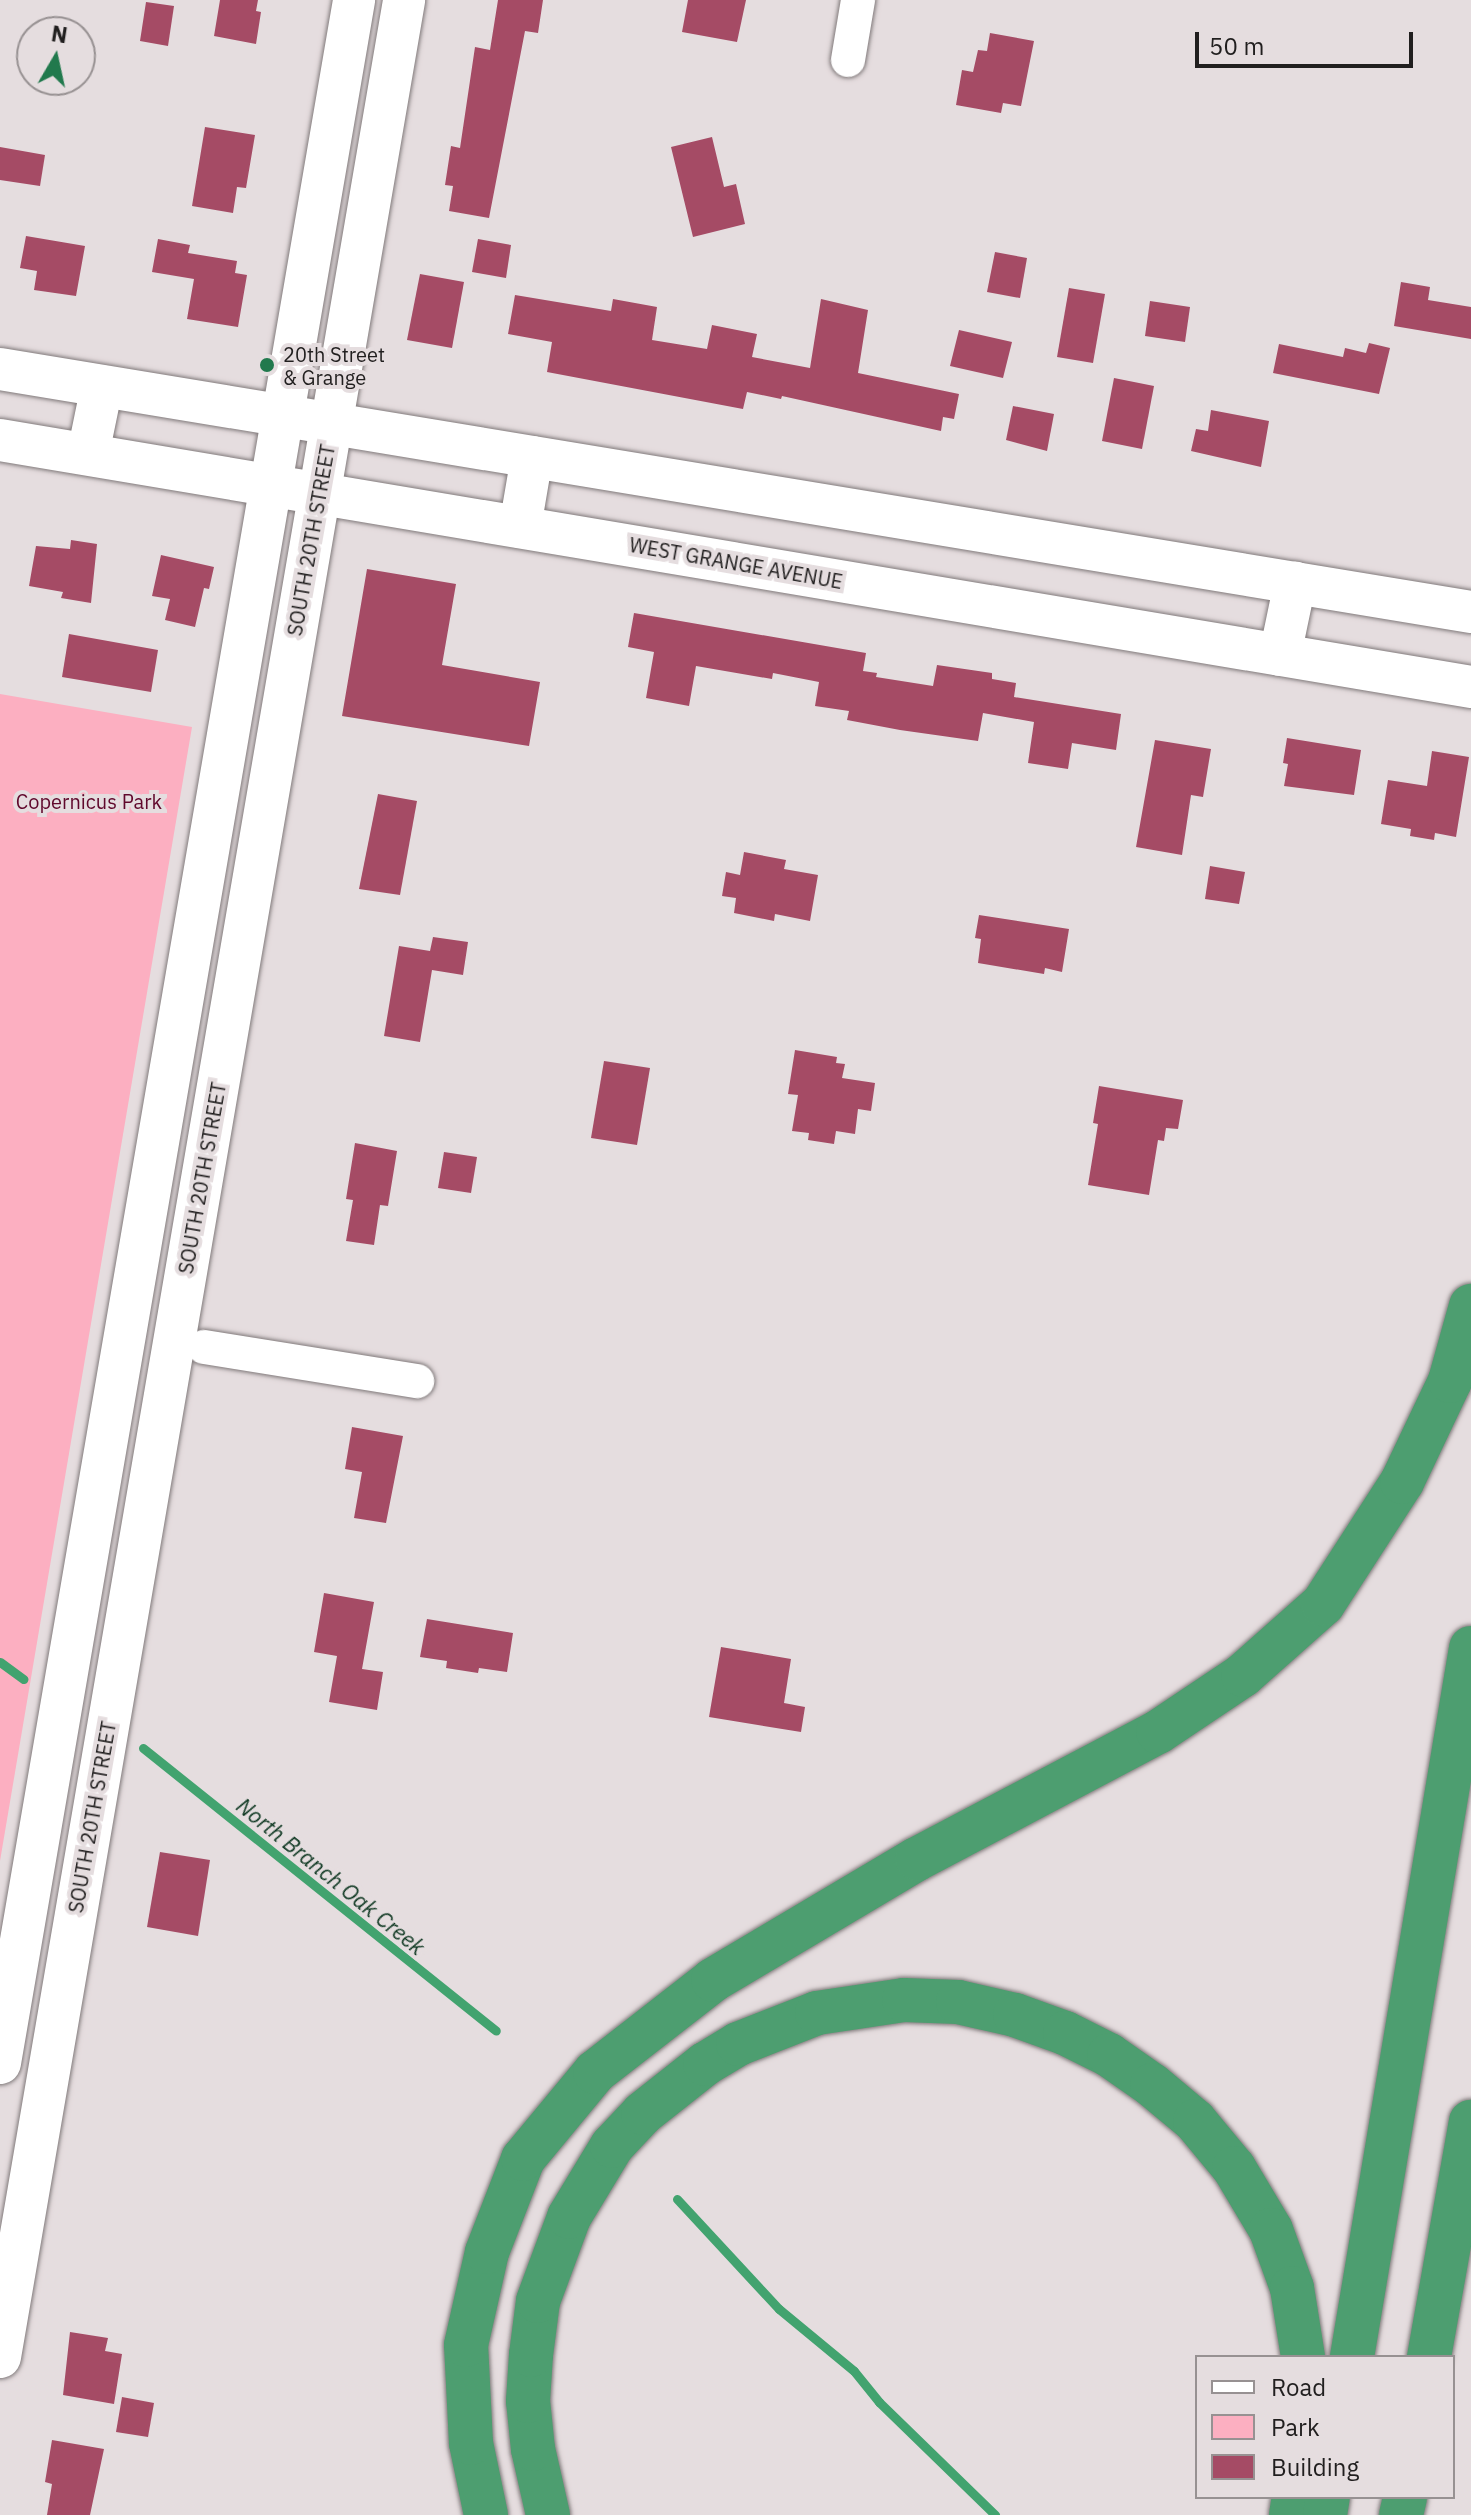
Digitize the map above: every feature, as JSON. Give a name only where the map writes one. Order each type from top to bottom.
[{"type":"highway","points":[[486,2515],[471,2443],[466,2345],[487,2252],[523,2159],[595,2072],[713,1980],[917,1859],[1158,1732],[1243,1675],[1323,1604],[1402,1482],[1450,1381],[1471,1306]]},
{"type":"highway","points":[[1352,2355],[1471,1648]]},
{"type":"highway","points":[[548,2515],[533,2449],[528,2401],[531,2355],[538,2301],[569,2217],[612,2146],[643,2113],[705,2064],[727,2051],[817,2013],[904,2000],[958,2002],[1015,2015],[1065,2033],[1109,2055],[1152,2085],[1195,2121],[1234,2168],[1271,2230],[1292,2288],[1303,2355]]},
{"type":"highway","points":[[1429,2355],[1471,2122]]},
{"type":"street","points":[[0,2063],[10,1946],[271,485],[354,0]]},
{"type":"street","name":"SOUTH 20TH STREET","points":[[0,2357],[404,0]]},
{"type":"street","points":[[848,60],[858,0]]},
{"type":"street","points":[[0,369],[1471,612]]},
{"type":"street","points":[[88,454],[102,386]]},
{"type":"street","name":"WEST GRANGE AVENUE","points":[[0,440],[1471,687]]},
{"type":"street","points":[[520,527],[532,457]]},
{"type":"street","points":[[1280,655],[1295,583]]},
{"type":"street","points":[[204,1347],[417,1381]]},
{"type":"street","points":[[10,1946],[69,1956]]},
{"type":"green space","name":"Copernicus Park","points":[[0,694],[192,727],[0,1861]]},
{"type":"building","points":[[220,0],[258,0],[256,11],[261,12],[256,44],[214,36]]},
{"type":"building","points":[[498,0],[543,0],[538,33],[525,31],[489,218],[449,211],[453,186],[445,185],[451,146],[460,148],[475,47],[490,50]]},
{"type":"building","points":[[688,0],[746,0],[737,42],[682,32]]},
{"type":"building","points":[[146,2],[174,6],[168,46],[140,41]]},
{"type":"building","points":[[990,33],[1034,41],[1021,106],[1003,103],[1001,113],[956,105],[962,70],[973,72],[978,50],[987,51]]},
{"type":"building","points":[[205,127],[255,135],[246,188],[237,187],[233,213],[192,206]]},
{"type":"building","points":[[712,137],[724,187],[736,184],[745,224],[693,237],[671,147]]},
{"type":"building","points":[[0,147],[45,155],[40,186],[0,180]]},
{"type":"building","points":[[26,236],[85,246],[76,296],[34,290],[37,271],[20,268]]},
{"type":"building","points":[[158,239],[190,245],[188,253],[237,261],[235,273],[247,275],[238,327],[187,319],[194,279],[152,272]]},
{"type":"building","points":[[478,239],[511,245],[506,278],[472,272]]},
{"type":"building","points":[[995,252],[1027,258],[1020,298],[987,292]]},
{"type":"building","points":[[420,274],[464,282],[452,348],[407,340]]},
{"type":"building","points":[[1401,282],[1430,287],[1428,300],[1471,307],[1471,339],[1394,326]]},
{"type":"building","points":[[1069,288],[1105,294],[1093,363],[1057,357]]},
{"type":"building","points":[[515,295],[611,311],[613,299],[657,307],[652,340],[707,349],[712,325],[757,334],[752,357],[810,368],[821,299],[868,310],[858,373],[959,394],[954,419],[943,417],[941,431],[782,396],[781,399],[747,392],[743,409],[547,372],[552,342],[508,334]]},
{"type":"building","points":[[1150,301],[1190,307],[1185,342],[1145,336]]},
{"type":"building","points":[[959,330],[1012,342],[1003,378],[950,366]]},
{"type":"building","points":[[1369,343],[1390,348],[1379,394],[1273,373],[1279,344],[1343,357],[1345,348],[1366,353]]},
{"type":"building","points":[[1114,378],[1154,386],[1142,449],[1102,441]]},
{"type":"building","points":[[1013,406],[1054,414],[1047,451],[1006,440]]},
{"type":"building","points":[[1211,410],[1269,421],[1261,467],[1191,451],[1196,429],[1208,431]]},
{"type":"building","points":[[71,540],[97,544],[91,603],[61,598],[63,592],[29,586],[36,546],[70,549]]},
{"type":"building","points":[[161,555],[214,567],[209,589],[204,588],[195,627],[165,620],[170,599],[152,596]]},
{"type":"building","points":[[367,569],[456,584],[442,665],[540,682],[529,746],[342,716]]},
{"type":"building","points":[[634,613],[866,653],[863,671],[877,673],[876,677],[933,686],[937,665],[992,673],[992,679],[1016,683],[1014,697],[1121,714],[1116,750],[1072,743],[1068,769],[1028,763],[1034,722],[983,713],[978,741],[900,730],[847,720],[849,711],[815,706],[819,682],[773,673],[772,679],[696,666],[689,706],[646,698],[654,652],[628,647]]},
{"type":"building","points":[[69,634],[158,650],[151,692],[62,677]]},
{"type":"building","points":[[1287,738],[1361,750],[1354,795],[1284,786],[1288,764],[1283,763]]},
{"type":"building","points":[[1155,740],[1211,749],[1203,797],[1191,795],[1182,855],[1136,847]]},
{"type":"building","points":[[1432,751],[1469,757],[1456,837],[1435,833],[1434,840],[1410,836],[1411,829],[1381,824],[1388,780],[1427,786]]},
{"type":"building","points":[[378,794],[417,801],[400,895],[359,889]]},
{"type":"building","points":[[744,852],[786,860],[784,869],[818,875],[810,921],[775,914],[774,921],[734,913],[736,898],[722,896],[726,872],[740,875]]},
{"type":"building","points":[[1210,866],[1245,872],[1239,904],[1205,899]]},
{"type":"building","points":[[979,915],[1069,929],[1062,972],[1045,968],[1044,974],[978,963],[981,939],[975,938]]},
{"type":"building","points":[[433,937],[468,942],[463,975],[432,970],[420,1042],[384,1036],[399,946],[430,951]]},
{"type":"building","points":[[795,1050],[837,1057],[836,1063],[845,1064],[842,1078],[875,1083],[871,1111],[858,1109],[855,1134],[836,1131],[834,1144],[808,1140],[809,1133],[792,1131],[798,1095],[788,1094]]},
{"type":"building","points":[[604,1061],[650,1068],[637,1145],[591,1138]]},
{"type":"building","points":[[1099,1086],[1183,1100],[1178,1129],[1166,1128],[1164,1141],[1158,1140],[1149,1195],[1088,1185],[1098,1124],[1093,1123]]},
{"type":"building","points":[[355,1143],[397,1151],[388,1206],[380,1205],[374,1245],[346,1241],[353,1200],[346,1199]]},
{"type":"building","points":[[444,1152],[477,1157],[471,1193],[438,1188]]},
{"type":"building","points":[[352,1427],[403,1436],[386,1523],[354,1518],[362,1472],[345,1469]]},
{"type":"building","points":[[324,1593],[374,1602],[362,1669],[383,1672],[377,1710],[329,1702],[337,1656],[314,1652]]},
{"type":"building","points":[[427,1619],[513,1633],[507,1672],[479,1668],[478,1673],[446,1668],[447,1661],[420,1657]]},
{"type":"building","points":[[721,1647],[791,1659],[784,1703],[805,1707],[801,1732],[709,1717]]},
{"type":"building","points":[[160,1852],[210,1860],[198,1936],[147,1927]]},
{"type":"building","points":[[70,2332],[108,2338],[105,2351],[122,2354],[114,2404],[63,2395]]},
{"type":"building","points":[[122,2397],[154,2403],[148,2437],[116,2432]]},
{"type":"building","points":[[52,2440],[104,2449],[90,2515],[47,2515],[52,2484],[45,2482]]},
{"type":"waterway","name":"North Branch Oak Creek","points":[[0,1662],[23,1679]]},
{"type":"waterway","name":"North Branch Oak Creek","points":[[143,1748],[496,2031]]},
{"type":"waterway","name":"North Branch Oak Creek","points":[[677,2199],[779,2309],[854,2371],[879,2402],[995,2515]]},
{"type":"place","name":"20th Street & Grange","points":[[267,365]]}]
